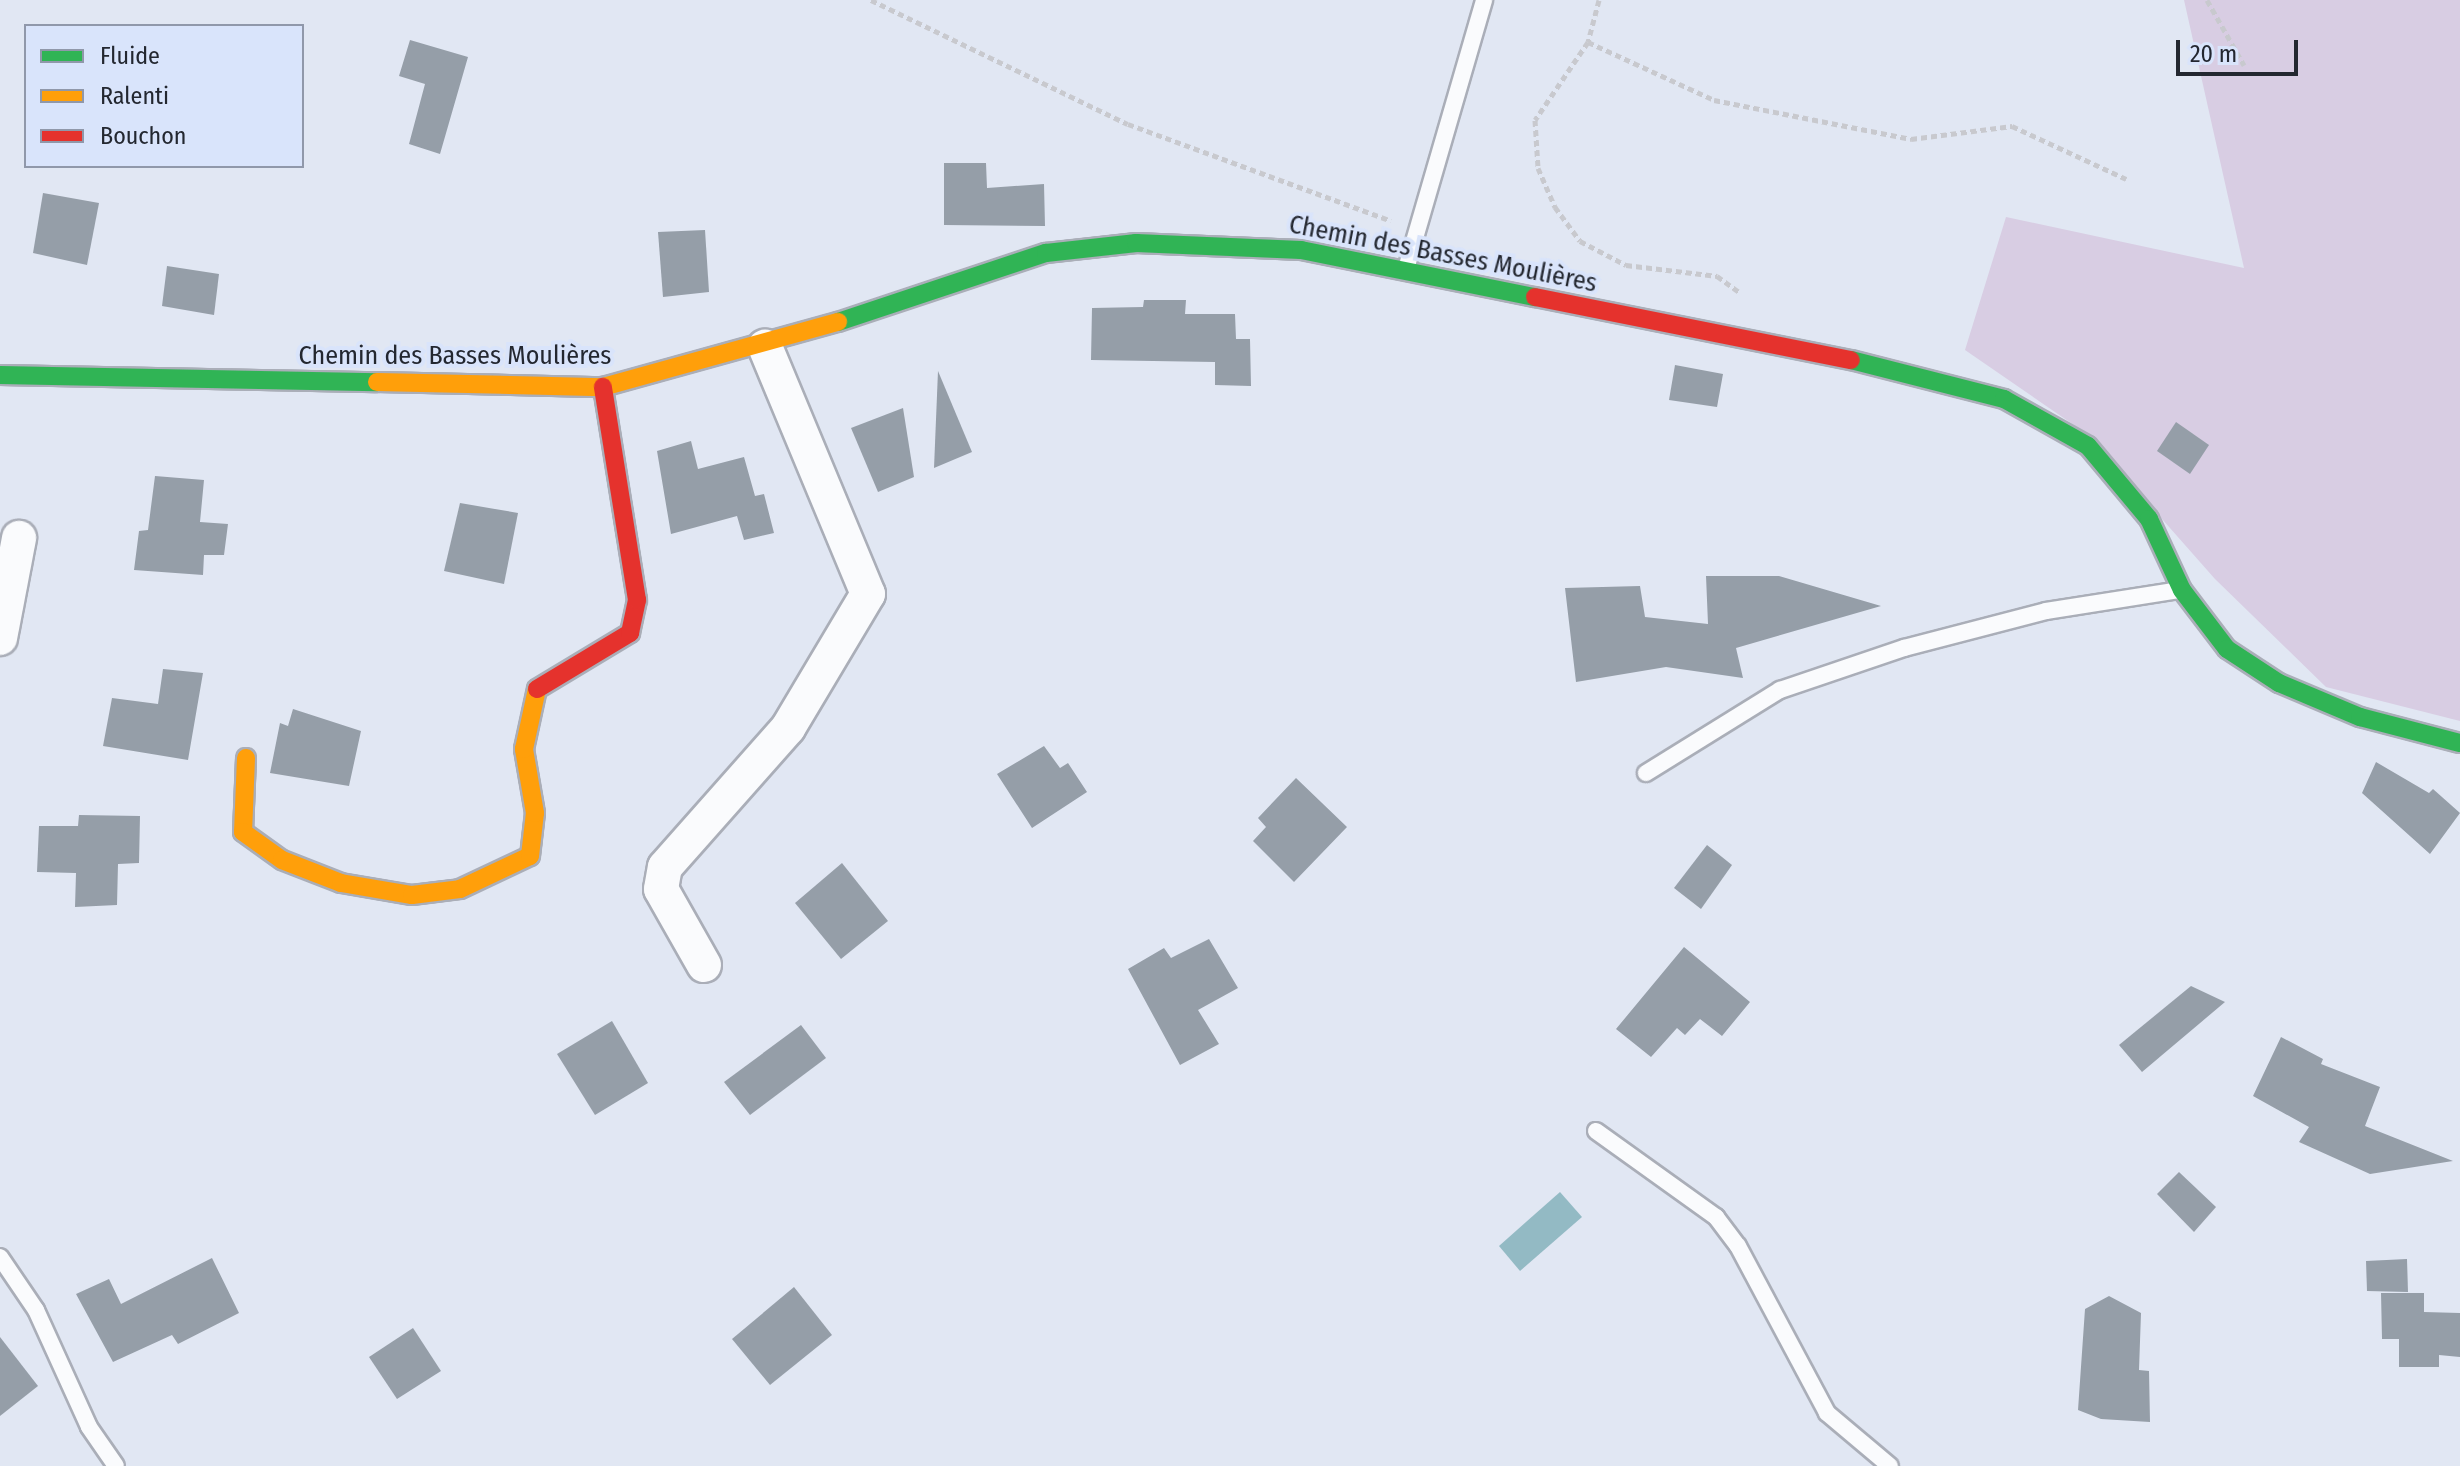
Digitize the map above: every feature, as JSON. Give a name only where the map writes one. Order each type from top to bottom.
[{"type":"street","name":"Chemin des Basses Moulières","points":[[0,375],[603,387],[765,347],[1046,253],[1136,243],[1301,250],[1758,341],[2004,399],[2088,446],[2149,519],[2182,590],[2227,649],[2279,683],[2360,717],[2460,743]]},
{"type":"street","points":[[704,965],[661,889],[665,867],[788,728],[868,594],[765,347]]},
{"type":"street","points":[[246,758],[243,832],[282,860],[341,883],[412,895],[460,889],[530,856],[535,813],[524,749],[538,686],[630,633],[637,600],[603,387]]},
{"type":"street","points":[[0,638],[19,538]]},
{"type":"lane","points":[[1406,270],[1484,0]]},
{"type":"lane","points":[[1646,773],[1794,685],[2046,611],[2182,590]]},
{"type":"lane","points":[[1596,1131],[1716,1217],[1827,1413],[1890,1466]]},
{"type":"lane","points":[[0,1257],[36,1310],[89,1427],[116,1466]]},
{"type":"path","points":[[871,0],[1128,124],[1391,220],[1406,270]]},
{"type":"path","points":[[1599,0],[1588,42],[1535,120],[1538,168],[1555,207],[1580,241],[1626,265],[1717,276],[1750,301],[1758,341]]},
{"type":"path","points":[[2207,0],[2244,65]]},
{"type":"path","points":[[1588,42],[1714,100],[1911,139],[2012,126],[2126,179]]},
{"type":"shaded area","points":[[2184,0],[2460,0],[2460,721],[2326,687],[2215,579],[2087,434],[1965,350],[2006,217],[2244,268]]},
{"type":"water","points":[[1560,1192],[1582,1217],[1520,1271],[1499,1246]]},
{"type":"building","points":[[410,40],[468,57],[440,154],[409,144],[425,84],[399,76]]},
{"type":"building","points":[[944,163],[986,163],[987,188],[1044,184],[1045,226],[944,225]]},
{"type":"building","points":[[43,193],[99,203],[87,265],[33,253]]},
{"type":"building","points":[[705,230],[709,292],[663,297],[658,232]]},
{"type":"building","points":[[167,266],[219,274],[214,315],[162,306]]},
{"type":"building","points":[[1144,300],[1186,300],[1185,314],[1235,314],[1236,339],[1250,339],[1251,386],[1215,385],[1215,362],[1091,360],[1092,308],[1143,307]]},
{"type":"building","points":[[1675,365],[1723,374],[1717,407],[1669,400]]},
{"type":"building","points":[[938,371],[972,452],[934,468]]},
{"type":"building","points":[[903,408],[914,477],[878,492],[851,428]]},
{"type":"building","points":[[2176,422],[2209,445],[2190,474],[2157,451]]},
{"type":"building","points":[[691,441],[698,469],[744,457],[755,496],[764,494],[774,533],[744,540],[737,516],[671,534],[657,451]]},
{"type":"building","points":[[155,476],[204,480],[200,522],[228,524],[224,555],[204,555],[203,575],[134,570],[139,531],[148,530]]},
{"type":"building","points":[[460,503],[518,513],[504,584],[444,571]]},
{"type":"building","points":[[1706,576],[1779,576],[1881,606],[1736,648],[1743,678],[1666,667],[1576,682],[1565,588],[1640,586],[1645,617],[1708,624]]},
{"type":"building","points":[[163,669],[203,673],[188,760],[103,746],[112,698],[158,704]]},
{"type":"building","points":[[293,709],[361,731],[349,786],[270,773],[280,723],[288,726]]},
{"type":"building","points":[[1044,746],[1060,768],[1068,763],[1087,792],[1032,828],[997,774]]},
{"type":"building","points":[[2376,762],[2429,793],[2433,789],[2460,813],[2430,854],[2362,793]]},
{"type":"building","points":[[1296,778],[1347,827],[1294,882],[1253,841],[1266,827],[1258,818]]},
{"type":"building","points":[[79,815],[140,816],[139,863],[118,864],[117,905],[75,907],[76,873],[37,872],[39,826],[78,826]]},
{"type":"building","points":[[1707,845],[1732,865],[1701,909],[1674,888]]},
{"type":"building","points":[[842,863],[888,921],[841,959],[795,903]]},
{"type":"building","points":[[1209,939],[1238,988],[1198,1010],[1219,1044],[1180,1065],[1128,969],[1164,948],[1171,958]]},
{"type":"building","points":[[1684,947],[1750,1002],[1722,1036],[1700,1019],[1685,1035],[1677,1028],[1651,1057],[1616,1029]]},
{"type":"building","points":[[2191,986],[2225,1002],[2142,1072],[2119,1045]]},
{"type":"building","points":[[612,1021],[648,1083],[595,1115],[557,1054]]},
{"type":"building","points":[[801,1025],[826,1058],[750,1115],[724,1082]]},
{"type":"building","points":[[2281,1037],[2323,1059],[2321,1064],[2380,1087],[2365,1126],[2453,1161],[2370,1174],[2299,1142],[2309,1127],[2253,1096]]},
{"type":"building","points":[[2179,1172],[2216,1207],[2194,1232],[2157,1194]]},
{"type":"building","points":[[212,1258],[239,1313],[178,1344],[172,1335],[113,1362],[76,1294],[109,1279],[121,1304]]},
{"type":"building","points":[[2407,1259],[2408,1292],[2367,1291],[2366,1261]]},
{"type":"building","points":[[794,1287],[832,1335],[770,1385],[732,1339]]},
{"type":"building","points":[[2381,1293],[2424,1293],[2424,1312],[2460,1313],[2460,1357],[2439,1355],[2439,1367],[2399,1367],[2399,1339],[2382,1339]]},
{"type":"building","points":[[2109,1296],[2141,1313],[2139,1370],[2149,1371],[2150,1422],[2101,1419],[2078,1410],[2085,1309]]},
{"type":"building","points":[[413,1328],[441,1371],[397,1399],[369,1357]]},
{"type":"building","points":[[0,1337],[38,1386],[0,1416]]},
{"type":"traffic: fast","points":[[838,322],[1046,253],[1136,243],[1301,250],[1535,297]]},
{"type":"traffic: fast","points":[[1851,360],[2004,399],[2088,446],[2149,519],[2182,590],[2227,649],[2279,683],[2360,717],[2460,743]]},
{"type":"traffic: fast","points":[[0,375],[377,382]]},
{"type":"traffic: slow","points":[[377,382],[603,387],[838,322]]},
{"type":"traffic: slow","points":[[246,758],[243,832],[282,860],[341,883],[412,895],[460,889],[530,856],[535,813],[524,749],[537,689]]},
{"type":"traffic: jam","points":[[1535,297],[1851,360]]},
{"type":"traffic: jam","points":[[537,689],[630,633],[637,600],[603,387]]}]
